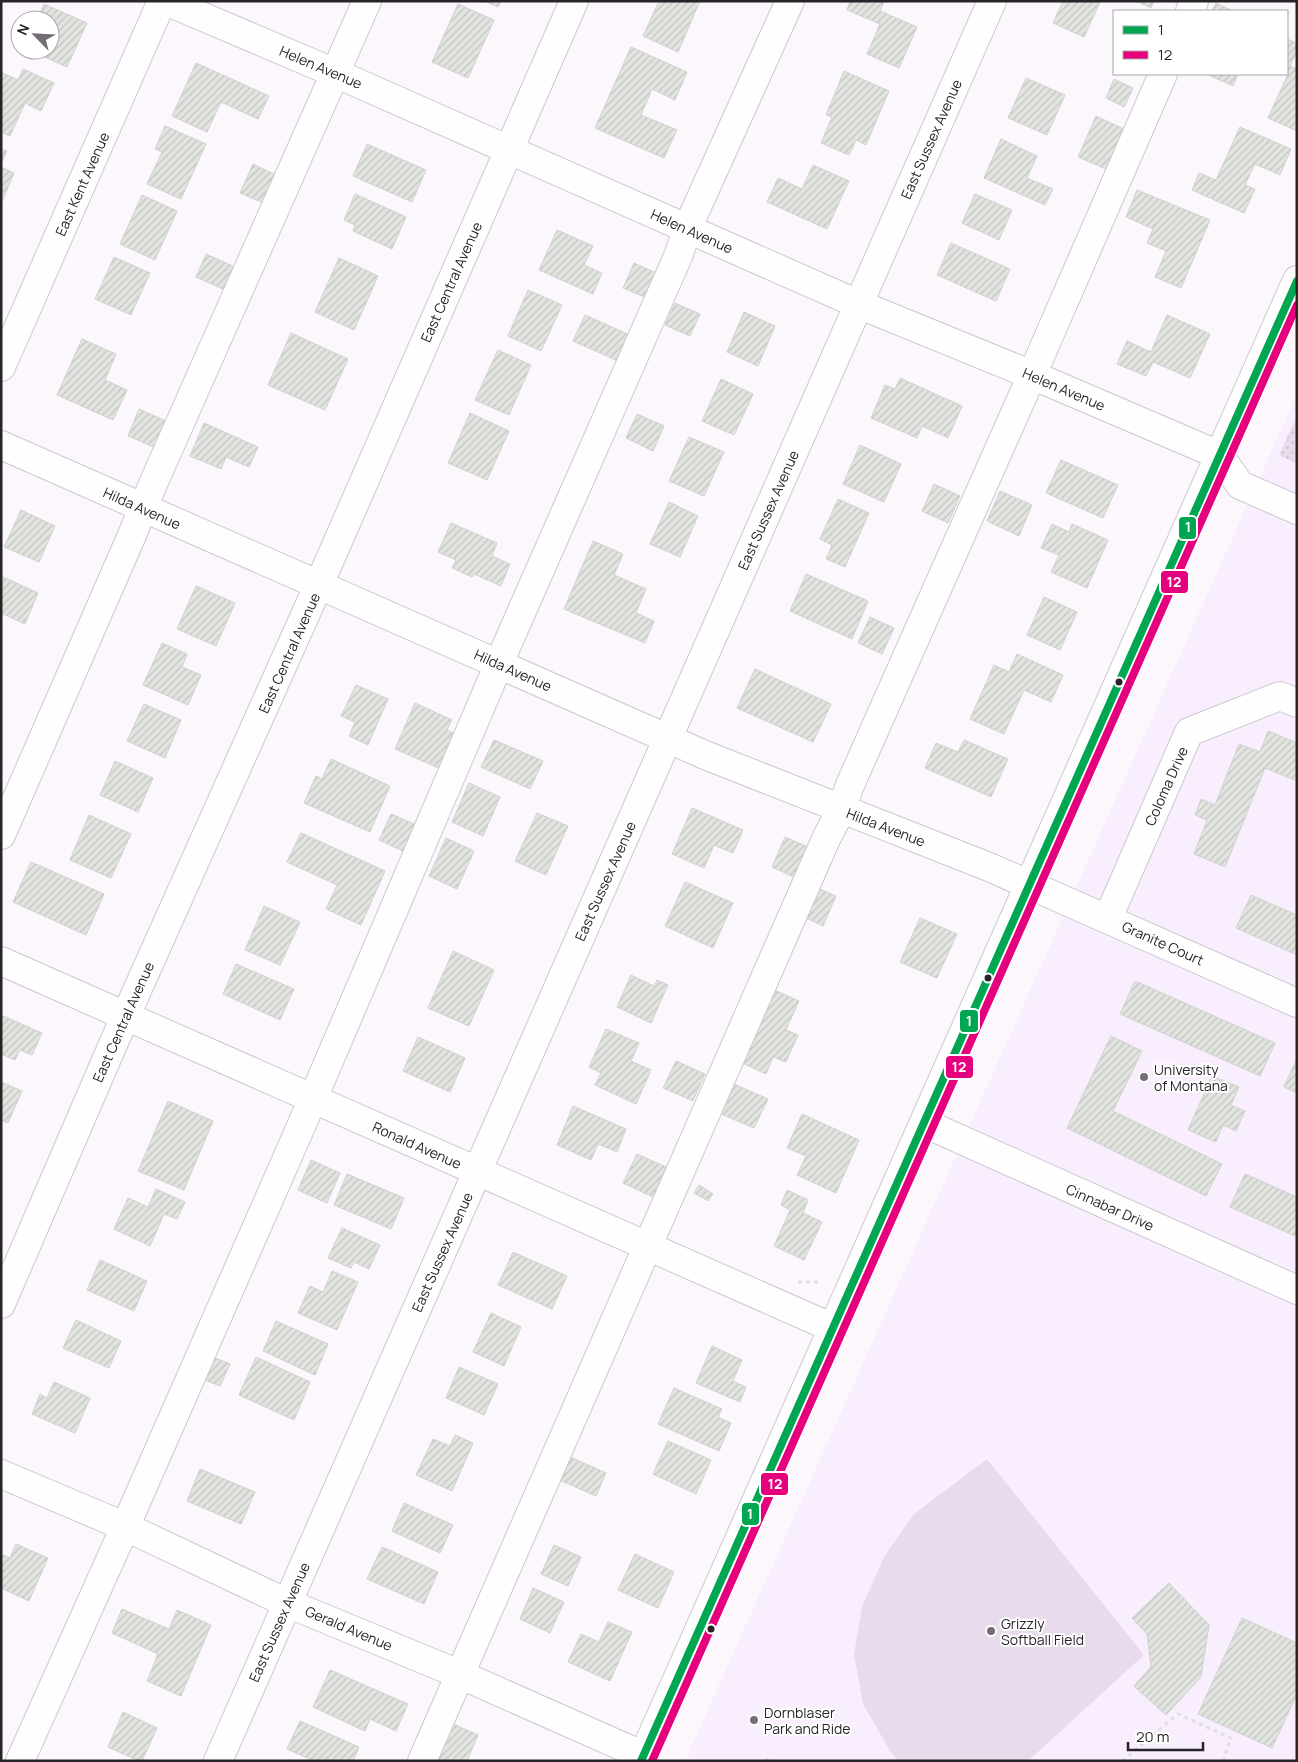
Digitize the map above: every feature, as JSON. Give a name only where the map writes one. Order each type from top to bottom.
[{"type":"street","name":"East Kent Avenue","points":[[1,367],[162,1]]},
{"type":"street","name":"Helen Avenue","points":[[166,1],[335,73],[858,304],[1032,375],[1219,455]]},
{"type":"street","points":[[1,835],[367,1]]},
{"type":"street","name":"East Central Avenue","points":[[1,1304],[125,1016],[319,586],[574,1]]},
{"type":"street","points":[[20,1761],[126,1527],[313,1099],[499,663],[679,254],[687,229],[790,1]]},
{"type":"street","name":"East Sussex Avenue","points":[[218,1761],[992,1]]},
{"type":"street","points":[[422,1761],[826,839],[841,810],[850,785],[1032,375],[1162,75]]},
{"type":"street","points":[[642,1758],[1297,280]]},
{"type":"street","name":"Hilda Avenue","points":[[1,445],[705,755],[989,867],[1029,885]]},
{"type":"street","points":[[1219,455],[1240,485],[1297,510]]},
{"type":"street","name":"Coloma Drive","points":[[1108,918],[1189,732],[1280,696],[1297,702]]},
{"type":"street","name":"Granite Court","points":[[1029,885],[1108,918],[1297,1003]]},
{"type":"street","name":"Ronald Avenue","points":[[1,961],[833,1328]]},
{"type":"street","name":"Cinnabar Drive","points":[[924,1123],[1297,1290]]},
{"type":"street","name":"Gerald Avenue","points":[[1,1474],[126,1527],[287,1603],[459,1674],[642,1758]]},
{"type":"path","points":[[1122,1761],[1178,1714],[1232,1738],[1224,1761]]},
{"type":"shaded area","name":"University of Montana","points":[[1297,394],[1297,1761],[685,1761]]},
{"type":"shaded area","points":[[1297,416],[1297,464],[1279,455]]},
{"type":"shaded area","name":"Grizzly Softball Field","points":[[987,1459],[1144,1655],[1028,1761],[898,1761],[890,1751],[863,1704],[854,1655],[862,1607],[884,1557],[914,1514]]},
{"type":"building","points":[[484,1],[501,1],[498,7]]},
{"type":"building","points":[[659,1],[700,1],[678,52],[643,36]]},
{"type":"building","points":[[850,1],[884,1],[880,11],[917,27],[899,68],[867,54],[880,24],[847,10]]},
{"type":"building","points":[[1063,1],[1100,2],[1084,37],[1053,23]]},
{"type":"building","points":[[1136,1],[1154,1],[1151,8]]},
{"type":"building","points":[[1216,3],[1231,10],[1212,10]]},
{"type":"building","points":[[44,4],[58,10],[41,10]]},
{"type":"building","points":[[458,4],[494,20],[468,78],[432,62]]},
{"type":"building","points":[[60,11],[87,23],[67,67],[51,60],[60,60]]},
{"type":"building","points":[[1288,39],[1297,43],[1297,51],[1290,66],[1297,69],[1297,131],[1268,118],[1289,72]]},
{"type":"building","points":[[631,47],[687,72],[675,100],[652,89],[641,115],[677,130],[664,158],[595,128]]},
{"type":"building","points":[[196,63],[269,96],[258,119],[221,102],[207,132],[172,116]]},
{"type":"building","points":[[23,69],[54,83],[41,111],[25,103],[10,136],[1,132],[1,72],[18,80]]},
{"type":"building","points":[[844,71],[889,91],[866,145],[856,140],[849,155],[821,143],[832,117],[826,115]]},
{"type":"building","points":[[1208,75],[1238,75],[1233,86]]},
{"type":"building","points":[[1026,78],[1065,95],[1047,135],[1008,118]]},
{"type":"building","points":[[1114,79],[1133,88],[1124,107],[1106,98]]},
{"type":"building","points":[[1096,116],[1124,129],[1106,169],[1078,157]]},
{"type":"building","points":[[165,126],[206,144],[181,199],[147,184],[162,152],[155,149]]},
{"type":"building","points":[[1240,127],[1291,149],[1280,175],[1255,164],[1245,185],[1255,189],[1244,213],[1192,190],[1199,173],[1216,180]]},
{"type":"building","points":[[1001,139],[1037,156],[1027,178],[1053,189],[1045,205],[984,178]]},
{"type":"building","points":[[367,144],[426,170],[412,202],[353,176]]},
{"type":"building","points":[[1,149],[7,151],[1,164]]},
{"type":"building","points":[[253,164],[278,176],[266,204],[240,193]]},
{"type":"building","points":[[813,165],[849,181],[827,229],[767,202],[778,178],[802,189]]},
{"type":"building","points":[[1,167],[14,173],[1,204]]},
{"type":"building","points":[[1137,190],[1210,220],[1181,288],[1155,277],[1166,251],[1147,243],[1153,229],[1126,217]]},
{"type":"building","points":[[355,194],[406,217],[392,249],[353,231],[355,225],[344,220]]},
{"type":"building","points":[[975,194],[1012,210],[999,240],[962,223]]},
{"type":"building","points":[[142,195],[177,211],[155,260],[120,244]]},
{"type":"building","points":[[557,230],[593,246],[584,265],[602,273],[593,294],[539,270]]},
{"type":"building","points":[[951,243],[1010,269],[996,301],[937,275]]},
{"type":"building","points":[[206,254],[237,268],[227,291],[196,277]]},
{"type":"building","points":[[114,257],[150,273],[131,315],[95,299]]},
{"type":"building","points":[[339,258],[378,276],[354,330],[315,312]]},
{"type":"building","points":[[634,263],[658,274],[647,298],[623,288]]},
{"type":"building","points":[[528,290],[562,305],[541,351],[508,336]]},
{"type":"building","points":[[675,303],[700,314],[690,336],[665,325]]},
{"type":"building","points":[[744,312],[775,326],[758,366],[727,352]]},
{"type":"building","points":[[585,315],[632,336],[620,362],[573,341]]},
{"type":"building","points":[[1167,315],[1210,334],[1190,378],[1153,362],[1146,376],[1117,364],[1127,341],[1151,352]]},
{"type":"building","points":[[291,333],[348,359],[325,410],[268,385]]},
{"type":"building","points":[[82,339],[116,354],[105,380],[127,390],[113,420],[57,395]]},
{"type":"building","points":[[498,350],[531,365],[509,415],[475,400]]},
{"type":"building","points":[[900,378],[962,406],[948,438],[922,426],[917,438],[871,418],[885,385],[895,389]]},
{"type":"building","points":[[721,379],[753,394],[734,435],[702,421]]},
{"type":"building","points":[[139,409],[166,421],[156,448],[128,436]]},
{"type":"building","points":[[470,413],[509,431],[487,480],[448,463]]},
{"type":"building","points":[[637,414],[664,426],[653,451],[626,438]]},
{"type":"building","points":[[204,423],[258,447],[249,467],[226,457],[221,469],[190,456]]},
{"type":"building","points":[[689,437],[724,452],[704,496],[669,481]]},
{"type":"building","points":[[860,445],[901,464],[884,502],[843,484]]},
{"type":"building","points":[[1061,460],[1118,485],[1103,518],[1046,493]]},
{"type":"building","points":[[934,484],[960,496],[948,523],[922,511]]},
{"type":"building","points":[[1000,491],[1032,505],[1019,536],[987,521]]},
{"type":"building","points":[[838,499],[869,513],[845,567],[826,559],[832,545],[820,539]]},
{"type":"building","points":[[669,502],[698,516],[680,557],[650,544]]},
{"type":"building","points":[[21,510],[55,526],[39,562],[4,547]]},
{"type":"building","points":[[451,523],[497,543],[492,556],[510,564],[501,586],[474,574],[472,577],[452,568],[456,560],[438,552]]},
{"type":"building","points":[[1052,524],[1069,532],[1072,524],[1108,540],[1087,588],[1051,572],[1059,555],[1041,548]]},
{"type":"building","points":[[593,541],[623,554],[614,575],[646,589],[636,613],[654,621],[645,643],[564,609]]},
{"type":"building","points":[[806,574],[868,601],[852,639],[790,611]]},
{"type":"building","points":[[1,576],[38,593],[25,624],[1,613]]},
{"type":"building","points":[[196,586],[235,603],[216,646],[177,629]]},
{"type":"building","points":[[1044,597],[1077,612],[1060,650],[1027,635]]},
{"type":"building","points":[[870,617],[894,628],[882,654],[858,643]]},
{"type":"building","points":[[162,643],[187,654],[182,667],[201,675],[188,705],[143,685]]},
{"type":"building","points":[[1017,654],[1063,675],[1051,702],[1024,690],[1004,734],[970,719],[994,665],[1009,672]]},
{"type":"building","points":[[755,669],[831,704],[813,742],[737,708]]},
{"type":"building","points":[[356,685],[388,699],[368,745],[349,736],[355,722],[341,716]]},
{"type":"building","points":[[415,703],[452,720],[447,730],[458,735],[443,770],[395,749]]},
{"type":"building","points":[[144,704],[181,720],[165,758],[127,741]]},
{"type":"building","points":[[1268,731],[1297,743],[1297,781],[1265,768],[1225,867],[1194,854],[1207,820],[1195,815],[1201,799],[1215,805],[1239,744],[1260,752]]},
{"type":"building","points":[[494,740],[543,761],[530,789],[481,767]]},
{"type":"building","points":[[964,740],[1008,759],[991,797],[925,768],[936,743],[958,752]]},
{"type":"building","points":[[331,759],[390,786],[370,832],[304,803],[316,776],[322,779]]},
{"type":"building","points":[[115,761],[153,778],[138,812],[100,795]]},
{"type":"building","points":[[469,783],[500,797],[483,836],[452,822]]},
{"type":"building","points":[[692,808],[743,830],[733,853],[714,845],[704,868],[672,854]]},
{"type":"building","points":[[537,813],[568,826],[546,875],[515,861]]},
{"type":"building","points":[[391,814],[419,826],[407,853],[379,840]]},
{"type":"building","points":[[89,815],[131,834],[111,878],[70,860]]},
{"type":"building","points":[[301,833],[385,871],[361,925],[326,909],[337,885],[287,862]]},
{"type":"building","points":[[785,837],[810,848],[796,878],[772,867]]},
{"type":"building","points":[[446,838],[474,851],[457,889],[429,876]]},
{"type":"building","points":[[31,862],[104,894],[86,935],[13,902]]},
{"type":"building","points":[[685,882],[733,903],[713,948],[665,926]]},
{"type":"building","points":[[817,888],[836,896],[823,926],[804,917]]},
{"type":"building","points":[[1251,895],[1297,915],[1297,955],[1236,928]]},
{"type":"building","points":[[264,906],[300,922],[280,965],[245,950]]},
{"type":"building","points":[[920,918],[957,934],[937,978],[900,962]]},
{"type":"building","points":[[453,951],[494,970],[469,1026],[428,1008]]},
{"type":"building","points":[[236,964],[294,989],[280,1020],[223,994]]},
{"type":"building","points":[[631,975],[654,986],[657,980],[668,985],[651,1023],[617,1007]]},
{"type":"building","points":[[1135,981],[1275,1043],[1260,1076],[1120,1014]]},
{"type":"building","points":[[772,989],[799,1001],[786,1030],[798,1035],[786,1062],[773,1057],[766,1074],[740,1062]]},
{"type":"building","points":[[1,1015],[42,1033],[32,1055],[20,1050],[15,1060],[1,1054]]},
{"type":"building","points":[[606,1029],[639,1043],[631,1061],[651,1070],[636,1104],[595,1085],[601,1073],[589,1067]]},
{"type":"building","points":[[1111,1036],[1142,1051],[1113,1111],[1222,1164],[1206,1196],[1067,1128]]},
{"type":"building","points":[[418,1037],[465,1058],[450,1092],[403,1071]]},
{"type":"building","points":[[1297,1058],[1297,1093],[1284,1087]]},
{"type":"building","points":[[676,1061],[705,1074],[693,1101],[663,1088]]},
{"type":"building","points":[[1212,1076],[1239,1087],[1231,1105],[1245,1111],[1236,1131],[1223,1125],[1216,1142],[1188,1130]]},
{"type":"building","points":[[1,1082],[22,1091],[8,1123],[1,1120]]},
{"type":"building","points":[[734,1084],[768,1099],[754,1128],[721,1114]]},
{"type":"building","points":[[168,1101],[213,1121],[184,1190],[138,1171]]},
{"type":"building","points":[[573,1106],[626,1129],[617,1152],[598,1144],[591,1160],[557,1145]]},
{"type":"building","points":[[802,1114],[859,1140],[836,1193],[797,1175],[806,1156],[787,1148]]},
{"type":"building","points":[[637,1154],[666,1167],[653,1197],[623,1183]]},
{"type":"building","points":[[311,1160],[340,1173],[327,1203],[298,1190]]},
{"type":"building","points":[[347,1174],[404,1198],[391,1229],[334,1205]]},
{"type":"building","points":[[1245,1174],[1297,1197],[1297,1237],[1230,1207]]},
{"type":"building","points":[[699,1185],[713,1194],[708,1201],[694,1193]]},
{"type":"building","points":[[156,1189],[185,1202],[177,1219],[164,1214],[150,1246],[114,1229],[128,1198],[148,1207]]},
{"type":"building","points":[[787,1190],[808,1200],[803,1213],[822,1222],[804,1260],[774,1246],[790,1210],[781,1205]]},
{"type":"building","points":[[342,1228],[380,1245],[369,1269],[354,1262],[351,1268],[328,1258]]},
{"type":"building","points":[[513,1252],[567,1276],[552,1309],[498,1285]]},
{"type":"building","points":[[100,1260],[147,1281],[134,1311],[87,1290]]},
{"type":"building","points":[[332,1271],[358,1282],[337,1330],[298,1313],[310,1286],[323,1292]]},
{"type":"building","points":[[491,1313],[521,1327],[504,1366],[473,1352]]},
{"type":"building","points":[[76,1320],[121,1341],[109,1368],[63,1348]]},
{"type":"building","points":[[276,1321],[328,1344],[315,1375],[263,1351]]},
{"type":"building","points":[[712,1346],[742,1360],[733,1381],[746,1387],[740,1402],[696,1383]]},
{"type":"building","points":[[210,1356],[230,1364],[220,1386],[200,1378]]},
{"type":"building","points":[[256,1357],[310,1382],[294,1420],[239,1395]]},
{"type":"building","points":[[459,1367],[498,1384],[484,1415],[446,1398]]},
{"type":"building","points":[[54,1382],[90,1398],[75,1433],[32,1414],[40,1394],[47,1398]]},
{"type":"building","points":[[674,1388],[722,1409],[718,1417],[731,1423],[719,1451],[658,1424]]},
{"type":"building","points":[[455,1435],[473,1443],[452,1491],[416,1475],[433,1439],[450,1446]]},
{"type":"building","points":[[668,1441],[711,1460],[696,1494],[653,1474]]},
{"type":"building","points":[[568,1456],[606,1473],[596,1496],[557,1479]]},
{"type":"building","points":[[200,1469],[255,1492],[241,1524],[187,1501]]},
{"type":"building","points":[[404,1503],[453,1525],[440,1553],[392,1531]]},
{"type":"building","points":[[16,1544],[48,1558],[29,1601],[1,1588],[1,1554],[10,1558]]},
{"type":"building","points":[[554,1545],[581,1557],[568,1586],[541,1574]]},
{"type":"building","points":[[382,1547],[438,1572],[424,1604],[367,1579]]},
{"type":"building","points":[[635,1554],[674,1572],[658,1608],[618,1590]]},
{"type":"building","points":[[1169,1583],[1209,1625],[1201,1677],[1166,1715],[1134,1686],[1151,1667],[1147,1634],[1132,1618]]},
{"type":"building","points":[[533,1588],[564,1602],[550,1633],[520,1619]]},
{"type":"building","points":[[122,1609],[169,1629],[177,1610],[211,1625],[181,1696],[147,1681],[158,1654],[112,1633]]},
{"type":"building","points":[[1242,1618],[1297,1643],[1297,1694],[1272,1748],[1198,1714]]},
{"type":"building","points":[[608,1622],[632,1632],[610,1681],[568,1662],[581,1634],[599,1642]]},
{"type":"building","points":[[330,1670],[408,1704],[396,1731],[370,1719],[365,1731],[313,1707]]},
{"type":"building","points":[[123,1712],[157,1728],[142,1761],[108,1747]]},
{"type":"building","points":[[300,1721],[359,1747],[353,1761],[314,1761],[287,1749]]},
{"type":"building","points":[[449,1722],[478,1735],[467,1761],[432,1761]]},
{"type":"transit line","name":"1","points":[[641,1761],[1297,281]]},
{"type":"transit line","name":"12","points":[[652,1761],[1297,305]]},
{"type":"place","name":"University of Montana","points":[[1144,1077]]},
{"type":"place","name":"Grizzly Softball Field","points":[[991,1631]]},
{"type":"place","name":"Dornblaser Park and Ride","points":[[754,1720]]}]
